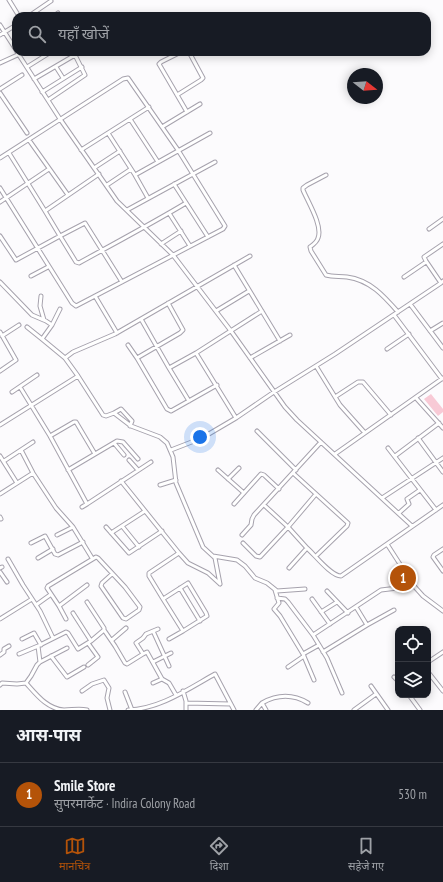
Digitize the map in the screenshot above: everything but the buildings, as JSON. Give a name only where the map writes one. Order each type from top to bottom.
[{"type":"street","points":[[11,0],[17,12]]},
{"type":"street","points":[[35,12],[51,1]]},
{"type":"street","points":[[0,25],[12,44]]},
{"type":"street","points":[[0,35],[12,28]]},
{"type":"street","points":[[0,63],[12,56]]},
{"type":"street","points":[[20,56],[42,92],[117,201],[173,255],[231,331],[274,392],[297,420],[412,526]]},
{"type":"street","points":[[27,67],[45,56]]},
{"type":"street","points":[[34,79],[56,67],[71,56]]},
{"type":"street","points":[[48,100],[85,76],[85,73],[75,56]]},
{"type":"street","points":[[173,56],[160,64],[187,112]]},
{"type":"street","points":[[177,95],[203,78],[191,56]]},
{"type":"street","points":[[56,67],[63,78]]},
{"type":"street","points":[[42,92],[82,67]]},
{"type":"street","points":[[0,89],[22,75]]},
{"type":"street","points":[[0,158],[126,78],[131,81],[178,150],[225,226],[223,229],[78,306],[74,306],[48,267],[0,188]]},
{"type":"street","points":[[0,93],[27,133]]},
{"type":"street","points":[[162,127],[200,104]]},
{"type":"street","points":[[81,150],[149,107]]},
{"type":"street","points":[[130,119],[158,162]]},
{"type":"street","points":[[108,133],[136,175],[148,198]]},
{"type":"street","points":[[136,175],[210,133]]},
{"type":"street","points":[[29,140],[68,195]]},
{"type":"street","points":[[94,168],[120,150]]},
{"type":"street","points":[[8,153],[77,263],[144,228],[186,203]]},
{"type":"street","points":[[127,210],[214,162]]},
{"type":"street","points":[[0,202],[50,169]]},
{"type":"street","points":[[107,185],[131,169]]},
{"type":"street","points":[[45,211],[99,174]]},
{"type":"street","points":[[326,176],[303,188],[319,226],[318,238],[310,247],[311,251],[326,275],[352,278],[368,284],[380,292],[398,312]]},
{"type":"street","points":[[174,184],[208,236]]},
{"type":"street","points":[[169,213],[190,246]]},
{"type":"street","points":[[429,229],[443,219]]},
{"type":"street","points":[[0,236],[16,260],[85,223],[122,282]]},
{"type":"street","points":[[161,244],[180,231]]},
{"type":"street","points":[[171,450],[198,440],[236,418],[442,282],[424,259],[425,255],[443,245]]},
{"type":"street","points":[[65,358],[73,352],[117,333],[250,256]]},
{"type":"street","points":[[404,277],[426,262]]},
{"type":"street","points":[[234,265],[280,341]]},
{"type":"street","points":[[31,276],[48,267]]},
{"type":"street","points":[[0,282],[32,315],[44,320],[52,326]]},
{"type":"street","points":[[216,311],[249,291]]},
{"type":"street","points":[[41,296],[40,306],[44,320]]},
{"type":"street","points":[[95,296],[117,333]]},
{"type":"street","points":[[137,358],[183,330],[168,303]]},
{"type":"street","points":[[410,304],[443,348]]},
{"type":"street","points":[[42,339],[52,326],[60,309]]},
{"type":"street","points":[[169,368],[196,353],[262,311]]},
{"type":"street","points":[[335,454],[442,379],[394,315]]},
{"type":"street","points":[[141,319],[189,401]]},
{"type":"street","points":[[430,331],[443,323]]},
{"type":"street","points":[[2,336],[19,325]]},
{"type":"street","points":[[27,327],[65,358],[100,412],[106,416],[121,409],[132,421],[130,426]]},
{"type":"street","points":[[0,332],[16,360],[0,372]]},
{"type":"street","points":[[387,349],[409,334]]},
{"type":"street","points":[[250,358],[290,335]]},
{"type":"street","points":[[128,345],[169,411],[217,385]]},
{"type":"street","points":[[196,353],[236,418]]},
{"type":"street","points":[[316,366],[335,398],[365,433]]},
{"type":"street","points":[[12,392],[37,375]]},
{"type":"street","points":[[0,424],[32,406],[78,376]]},
{"type":"street","points":[[335,398],[358,382],[363,382],[391,415]]},
{"type":"street","points":[[20,387],[50,436],[87,504]]},
{"type":"street","points":[[416,398],[443,428]]},
{"type":"street","points":[[114,413],[130,426],[160,437],[167,443],[171,450],[176,480],[203,547],[213,556],[216,561],[220,584],[208,573],[188,563],[121,481]]},
{"type":"street","points":[[50,436],[76,422],[95,454]]},
{"type":"street","points":[[395,456],[438,423]]},
{"type":"street","points":[[257,431],[316,494],[348,523],[347,526],[316,556]]},
{"type":"street","points":[[418,438],[443,472]]},
{"type":"street","points":[[68,470],[119,441],[123,442],[138,459]]},
{"type":"street","points":[[4,461],[33,442]]},
{"type":"street","points":[[242,535],[251,525],[253,517],[321,442]]},
{"type":"street","points":[[114,443],[124,455]]},
{"type":"street","points":[[388,448],[436,510]]},
{"type":"street","points":[[21,450],[33,473],[56,508],[73,527],[92,558]]},
{"type":"street","points":[[0,456],[17,483]]},
{"type":"street","points":[[382,498],[443,458]]},
{"type":"street","points":[[129,460],[138,470]]},
{"type":"street","points":[[82,507],[151,462]]},
{"type":"street","points":[[228,479],[239,468]]},
{"type":"street","points":[[218,470],[244,493]]},
{"type":"street","points":[[0,494],[33,473]]},
{"type":"street","points":[[234,504],[261,474],[279,489]]},
{"type":"street","points":[[160,485],[176,480]]},
{"type":"street","points":[[403,502],[420,490]]},
{"type":"street","points":[[243,543],[256,556],[260,557],[316,494]]},
{"type":"street","points":[[399,513],[409,504],[407,499]]},
{"type":"street","points":[[264,505],[332,572],[338,576],[341,576],[443,506]]},
{"type":"street","points":[[111,533],[145,511]]},
{"type":"street","points":[[122,526],[140,546]]},
{"type":"street","points":[[57,535],[73,527]]},
{"type":"street","points":[[106,527],[128,553],[162,531]]},
{"type":"street","points":[[31,543],[44,536],[58,555],[83,542]]},
{"type":"street","points":[[387,544],[414,586],[423,596],[443,611]]},
{"type":"street","points":[[289,568],[307,548]]},
{"type":"street","points":[[38,558],[53,549]]},
{"type":"street","points":[[443,549],[433,556],[443,571]]},
{"type":"street","points":[[179,553],[149,573],[149,576],[183,631]]},
{"type":"street","points":[[213,556],[237,560],[245,566],[255,578],[267,583],[275,590],[279,603],[274,609],[280,616],[304,655],[314,680]]},
{"type":"street","points":[[66,619],[59,606],[47,590],[48,586],[92,558],[96,557],[98,558],[125,588],[140,608],[126,619],[123,618],[100,586],[112,574]]},
{"type":"street","points":[[8,559],[36,605],[53,638]]},
{"type":"street","points":[[0,572],[7,582]]},
{"type":"street","points":[[163,599],[187,584],[190,584],[207,614],[200,621],[169,639]]},
{"type":"street","points":[[59,606],[87,585]]},
{"type":"street","points":[[313,636],[381,590],[414,586]]},
{"type":"street","points":[[180,588],[200,621]]},
{"type":"street","points":[[275,590],[304,589]]},
{"type":"street","points":[[327,591],[348,613]]},
{"type":"street","points":[[36,605],[50,595]]},
{"type":"street","points":[[278,598],[285,599],[288,602],[313,636],[334,672],[342,693]]},
{"type":"street","points":[[0,619],[32,599]]},
{"type":"street","points":[[312,599],[330,624]]},
{"type":"street","points":[[86,602],[112,640],[126,664],[147,652],[162,679],[170,683],[176,695]]},
{"type":"street","points":[[322,612],[338,602]]},
{"type":"street","points":[[356,607],[367,625]]},
{"type":"street","points":[[323,652],[394,610]]},
{"type":"street","points":[[73,613],[98,657],[88,665]]},
{"type":"street","points":[[112,640],[126,628]]},
{"type":"street","points":[[143,654],[136,643],[144,638],[146,634],[158,629]]},
{"type":"street","points":[[19,654],[67,632],[78,650],[104,630]]},
{"type":"street","points":[[153,631],[169,666]]},
{"type":"street","points":[[22,639],[34,633],[39,646],[40,662]]},
{"type":"street","points":[[288,668],[319,645]]},
{"type":"street","points":[[0,655],[4,652],[4,649],[9,646]]},
{"type":"street","points":[[0,679],[1,684],[26,683],[40,662],[67,648]]},
{"type":"street","points":[[431,660],[443,652]]},
{"type":"street","points":[[152,662],[171,653]]},
{"type":"street","points":[[51,656],[67,677],[84,667]]},
{"type":"street","points":[[128,710],[146,709],[215,674],[234,710]]},
{"type":"street","points":[[431,676],[443,691]]},
{"type":"street","points":[[152,683],[162,679]]},
{"type":"street","points":[[82,691],[92,684],[104,680],[109,688],[107,698],[110,710]]},
{"type":"street","points":[[26,683],[42,700],[52,707],[63,710],[87,710]]},
{"type":"street","points":[[371,686],[388,710]]},
{"type":"street","points":[[183,691],[186,710]]},
{"type":"street","points":[[125,692],[132,710]]},
{"type":"street","points":[[354,710],[376,694]]},
{"type":"street","points":[[256,710],[262,703],[272,698],[291,696],[298,697],[308,702]]},
{"type":"street","points":[[411,698],[420,710]]},
{"type":"street","points":[[186,703],[231,704]]},
{"type":"street","points":[[262,703],[266,710]]},
{"type":"shaded area","points":[[431,394],[443,409],[443,412],[438,416],[424,399]]},
{"type":"place","name":"Smile Store","points":[[403,578]]}]
